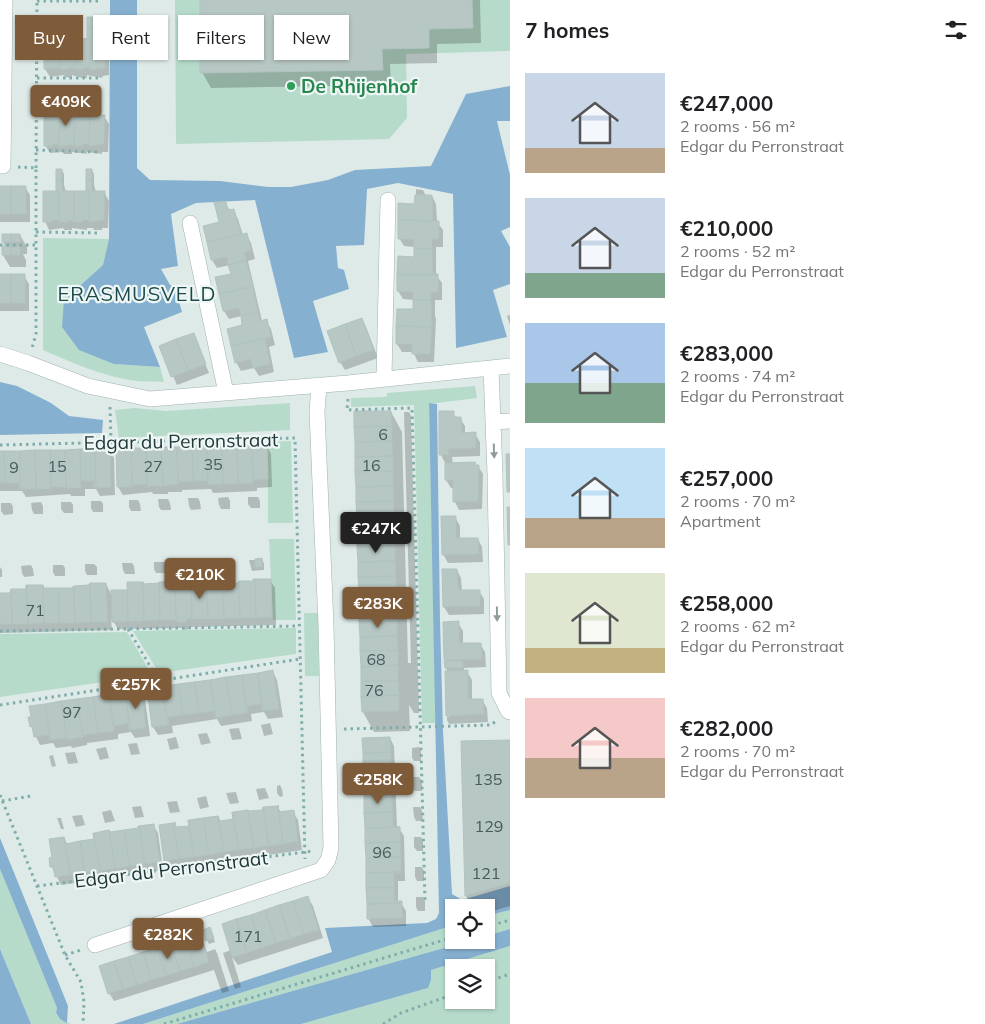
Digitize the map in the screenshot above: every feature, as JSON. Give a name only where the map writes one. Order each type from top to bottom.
[{"type":"street","points":[[2,166],[5,0]]},
{"type":"street","points":[[384,378],[388,200]]},
{"type":"street","points":[[190,223],[226,393]]},
{"type":"street","points":[[0,354],[88,386],[150,399],[348,383],[510,366]]},
{"type":"street","points":[[491,368],[500,693],[509,712]]},
{"type":"street","name":"Edgar du Perronstraat","points":[[95,945],[321,870],[328,860],[331,848],[326,625],[318,412],[319,385]]},
{"type":"street","points":[[493,422],[510,421]]},
{"type":"path","points":[[28,363],[36,334],[37,0],[101,1]]},
{"type":"path","points":[[37,78],[101,78]]},
{"type":"path","points":[[36,150],[100,152]]},
{"type":"path","points":[[2,166],[36,168]]},
{"type":"path","points":[[36,232],[100,233]]},
{"type":"path","points":[[0,245],[36,245]]},
{"type":"path","points":[[348,383],[347,410],[412,408],[425,901]]},
{"type":"path","points":[[110,391],[111,442]]},
{"type":"path","name":"Edgar du Perronstraat","points":[[0,445],[295,438],[306,875]]},
{"type":"path","points":[[0,631],[299,626]]},
{"type":"path","points":[[128,629],[159,681]]},
{"type":"path","points":[[0,705],[300,660]]},
{"type":"path","points":[[328,729],[491,725],[509,712]]},
{"type":"path","points":[[0,795],[65,955],[81,982],[84,1002],[83,1024]]},
{"type":"path","points":[[2,801],[31,796]]},
{"type":"path","name":"Edgar du Perronstraat","points":[[37,886],[331,848]]},
{"type":"path","points":[[495,924],[510,920]]},
{"type":"path","points":[[164,1024],[445,940]]},
{"type":"path","points":[[495,979],[510,974]]},
{"type":"path","points":[[383,1024],[400,1013],[445,997]]},
{"type":"green space","name":"De Rhijenhof","points":[[175,0],[510,0],[510,51],[406,54],[407,118],[389,139],[176,144]]},
{"type":"green space","points":[[43,238],[109,239],[103,265],[64,300],[114,364],[160,367],[164,382],[136,381],[112,376],[89,369],[43,350]]},
{"type":"green space","points":[[475,386],[477,398],[429,404],[436,723],[422,723],[414,405],[351,407],[351,398],[384,397],[387,396],[387,393]]},
{"type":"green space","points":[[290,403],[290,430],[119,438],[115,410],[135,408],[166,411]]},
{"type":"green space","points":[[291,441],[293,523],[268,523],[268,442]]},
{"type":"green space","points":[[269,539],[294,539],[296,620],[273,620]]},
{"type":"green space","points":[[304,613],[318,613],[319,676],[305,676]]},
{"type":"green space","points":[[296,628],[296,654],[159,673],[133,631]]},
{"type":"green space","points":[[127,632],[152,675],[0,697],[0,634]]},
{"type":"green space","points":[[0,869],[57,1008],[56,1014],[60,1019],[71,1024],[31,1024],[0,949]]},
{"type":"green space","points":[[510,910],[510,929],[495,933],[495,914]]},
{"type":"green space","points":[[445,928],[445,948],[177,1024],[143,1024]]},
{"type":"green space","points":[[510,946],[510,1024],[301,1024],[428,988],[431,980],[431,970],[445,966],[445,1009],[495,1009],[495,959],[467,959]]},
{"type":"water","points":[[110,0],[137,0],[137,15],[110,15]]},
{"type":"water","points":[[110,60],[137,60],[137,168],[150,180],[220,181],[268,187],[291,187],[328,180],[355,170],[431,166],[466,94],[510,86],[510,121],[497,121],[510,175],[510,227],[501,231],[510,247],[510,284],[493,290],[507,337],[456,348],[453,194],[398,183],[367,189],[364,245],[336,246],[338,268],[344,270],[349,289],[313,301],[328,352],[294,358],[255,200],[196,203],[171,214],[178,266],[161,269],[170,285],[174,285],[182,312],[144,327],[160,367],[114,364],[79,350],[62,327],[64,300],[103,265],[109,239]]},
{"type":"water","points":[[0,382],[17,386],[51,403],[69,416],[103,420],[102,433],[0,435]]},
{"type":"water","points":[[429,403],[437,404],[443,731],[452,894],[460,899],[445,899],[445,928],[143,1024],[114,1024],[332,952],[325,928],[427,923],[436,919],[439,913]]},
{"type":"water","points":[[0,838],[68,1006],[67,1023],[60,1019],[56,1013],[57,1008],[0,869]]},
{"type":"water","points":[[510,886],[510,910],[495,914],[495,899],[465,899]]},
{"type":"water","points":[[510,929],[510,946],[467,959],[445,959],[445,966],[431,970],[431,980],[428,988],[301,1024],[177,1024],[445,948],[495,949],[495,933]]},
{"type":"water","points":[[0,949],[31,1024],[0,1024]]},
{"type":"building","points":[[200,0],[472,0],[473,28],[429,29],[429,48],[382,49],[383,70],[200,73],[200,60],[264,60],[264,15],[200,15]]},
{"type":"building","points":[[87,17],[93,17],[93,28],[87,28]]},
{"type":"building","points":[[87,28],[93,28],[93,60],[105,60],[105,68],[90,70],[90,39],[87,39]]},
{"type":"building","points":[[83,39],[90,39],[90,70],[89,68],[83,68],[83,70],[75,69],[75,60],[83,60]]},
{"type":"building","points":[[44,60],[60,60],[60,69],[44,69]]},
{"type":"building","points":[[60,60],[75,60],[75,69],[60,69]]},
{"type":"building","points":[[57,93],[63,93],[63,104],[56,104]]},
{"type":"building","points":[[87,93],[93,93],[92,104],[86,104]]},
{"type":"building","points":[[56,104],[63,104],[63,115],[75,115],[74,146],[68,144],[68,146],[59,146],[60,115],[56,115]]},
{"type":"building","points":[[86,104],[92,104],[93,115],[105,115],[104,144],[89,146],[90,115],[86,115]]},
{"type":"building","points":[[44,114],[60,115],[59,146],[58,144],[53,144],[53,146],[44,146]]},
{"type":"building","points":[[75,115],[90,115],[89,146],[89,144],[83,144],[83,146],[74,146]]},
{"type":"building","points":[[56,169],[62,169],[62,180],[56,180]]},
{"type":"building","points":[[86,169],[92,169],[92,180],[86,180]]},
{"type":"building","points":[[56,180],[62,180],[62,191],[74,191],[74,222],[68,220],[68,222],[59,222],[59,191],[56,191]]},
{"type":"building","points":[[86,180],[92,180],[92,191],[105,191],[104,220],[89,222],[89,191],[86,191]]},
{"type":"building","points":[[0,186],[11,186],[11,214],[0,214]]},
{"type":"building","points":[[11,186],[26,186],[26,214],[11,214]]},
{"type":"building","points":[[43,191],[59,191],[59,222],[58,220],[53,220],[53,222],[43,222]]},
{"type":"building","points":[[74,191],[89,191],[89,222],[88,220],[83,220],[82,222],[74,222]]},
{"type":"building","points":[[415,195],[432,195],[433,221],[398,220],[398,203],[414,204]]},
{"type":"building","points":[[214,202],[226,202],[228,210],[234,209],[241,234],[207,242],[203,226],[219,222]]},
{"type":"building","points":[[398,220],[439,221],[439,239],[432,239],[432,249],[414,248],[414,239],[398,239]]},
{"type":"building","points":[[247,233],[251,251],[244,252],[246,260],[228,265],[227,257],[211,260],[207,242]]},
{"type":"building","points":[[2,234],[11,234],[11,242],[2,242]]},
{"type":"building","points":[[11,234],[20,234],[20,242],[11,242]]},
{"type":"building","points":[[2,246],[11,247],[11,255],[2,255]]},
{"type":"building","points":[[11,247],[20,247],[20,255],[11,255]]},
{"type":"building","points":[[414,248],[432,249],[433,274],[438,275],[397,275],[398,256],[414,257]]},
{"type":"building","points":[[246,260],[253,286],[219,294],[215,277],[231,274],[228,265]]},
{"type":"building","points":[[0,274],[11,274],[11,303],[0,303]]},
{"type":"building","points":[[11,274],[25,274],[25,303],[11,303]]},
{"type":"building","points":[[397,275],[438,275],[438,292],[431,292],[431,300],[413,300],[413,292],[397,291]]},
{"type":"building","points":[[253,286],[258,312],[241,316],[239,308],[223,311],[219,294]]},
{"type":"building","points":[[413,300],[431,300],[432,327],[396,326],[397,309],[413,309]]},
{"type":"building","points":[[258,312],[260,321],[267,319],[271,337],[231,346],[227,329],[242,325],[241,316]]},
{"type":"building","points":[[362,318],[374,350],[356,356],[345,324]]},
{"type":"building","points":[[345,324],[356,356],[339,363],[327,331]]},
{"type":"building","points":[[396,326],[432,327],[430,354],[412,354],[412,344],[396,344]]},
{"type":"building","points":[[194,333],[206,364],[188,371],[176,339]]},
{"type":"building","points":[[265,338],[270,364],[253,368],[251,359],[235,363],[231,346]]},
{"type":"building","points":[[176,339],[188,371],[171,377],[159,346]]},
{"type":"building","points":[[354,411],[391,411],[392,426],[354,427]]},
{"type":"building","points":[[439,411],[454,411],[454,417],[461,417],[462,433],[476,432],[476,448],[448,449],[449,455],[439,455]]},
{"type":"building","points":[[392,426],[392,441],[355,442],[354,427]]},
{"type":"building","points":[[392,441],[393,456],[355,457],[355,442]]},
{"type":"building","points":[[267,444],[268,479],[253,480],[252,445]]},
{"type":"building","points":[[237,445],[238,484],[223,484],[222,446]]},
{"type":"building","points":[[237,445],[252,445],[253,483],[238,484]]},
{"type":"building","points":[[192,446],[193,481],[178,482],[177,447]]},
{"type":"building","points":[[192,446],[207,446],[208,485],[207,481],[193,481]]},
{"type":"building","points":[[207,446],[222,446],[223,484],[208,485]]},
{"type":"building","points":[[161,447],[163,486],[147,486],[146,448]]},
{"type":"building","points":[[161,447],[177,447],[178,484],[163,486]]},
{"type":"building","points":[[116,448],[131,448],[132,487],[117,487]]},
{"type":"building","points":[[131,448],[146,448],[147,484],[134,485],[132,487]]},
{"type":"building","points":[[80,449],[81,488],[66,488],[65,450]]},
{"type":"building","points":[[80,449],[95,449],[96,488],[94,488],[94,481],[81,481]]},
{"type":"building","points":[[95,449],[110,449],[111,487],[96,488]]},
{"type":"building","points":[[35,450],[36,489],[20,489],[20,451]]},
{"type":"building","points":[[35,450],[50,450],[51,489],[36,489]]},
{"type":"building","points":[[50,450],[65,450],[66,488],[51,487],[51,489]]},
{"type":"building","points":[[0,451],[4,451],[5,483],[0,483]]},
{"type":"building","points":[[4,451],[20,451],[20,489],[19,483],[5,483]]},
{"type":"building","points":[[506,454],[510,454],[510,492],[507,492]]},
{"type":"building","points":[[393,456],[393,471],[355,472],[355,457]]},
{"type":"building","points":[[475,462],[476,465],[479,465],[478,501],[453,502],[453,480],[445,480],[445,463]]},
{"type":"building","points":[[393,471],[393,486],[356,487],[355,472]]},
{"type":"building","points":[[393,486],[394,501],[356,502],[356,487]]},
{"type":"building","points":[[394,501],[394,516],[357,517],[356,502]]},
{"type":"building","points":[[507,507],[510,507],[510,545],[508,545]]},
{"type":"building","points":[[394,516],[394,531],[357,532],[357,517]]},
{"type":"building","points":[[441,516],[456,516],[456,538],[478,538],[479,554],[442,555]]},
{"type":"building","points":[[394,531],[395,546],[357,547],[357,532]]},
{"type":"building","points":[[395,546],[395,561],[358,562],[357,547]]},
{"type":"building","points":[[262,558],[263,567],[255,567],[255,559]]},
{"type":"building","points":[[216,559],[223,559],[224,568],[216,568]]},
{"type":"building","points":[[223,559],[231,559],[231,568],[224,568]]},
{"type":"building","points":[[395,561],[396,576],[358,577],[358,562]]},
{"type":"building","points":[[442,569],[457,569],[458,590],[480,590],[480,606],[443,607]]},
{"type":"building","points":[[396,576],[396,591],[359,592],[358,577]]},
{"type":"building","points":[[255,579],[256,618],[240,618],[239,581],[253,581]]},
{"type":"building","points":[[255,579],[271,579],[272,617],[256,618]]},
{"type":"building","points":[[223,580],[224,619],[208,619],[207,581]]},
{"type":"building","points":[[175,581],[176,620],[160,620],[159,582]]},
{"type":"building","points":[[175,581],[191,581],[192,619],[186,619],[186,622],[177,622],[176,620]]},
{"type":"building","points":[[191,581],[207,581],[208,619],[192,619]]},
{"type":"building","points":[[239,581],[240,618],[224,619],[223,584],[238,583]]},
{"type":"building","points":[[127,582],[143,582],[144,621],[128,621]]},
{"type":"building","points":[[143,582],[144,584],[159,582],[160,620],[144,621]]},
{"type":"building","points":[[90,583],[91,622],[75,623],[74,586],[89,585]]},
{"type":"building","points":[[90,583],[106,583],[108,622],[91,622]]},
{"type":"building","points":[[26,585],[43,585],[44,623],[28,624]]},
{"type":"building","points":[[26,585],[28,624],[12,624],[11,589],[26,589]]},
{"type":"building","points":[[73,586],[75,623],[59,623],[59,588],[73,588]]},
{"type":"building","points":[[43,588],[59,588],[59,623],[44,623]]},
{"type":"building","points":[[11,589],[12,624],[0,624],[0,593],[10,593]]},
{"type":"building","points":[[111,590],[127,590],[128,621],[112,622]]},
{"type":"building","points":[[396,591],[396,606],[359,607],[359,592]]},
{"type":"building","points":[[396,606],[397,621],[359,622],[359,607]]},
{"type":"building","points":[[397,621],[397,636],[360,637],[359,622]]},
{"type":"building","points":[[459,621],[459,643],[481,643],[482,659],[444,660],[443,622]]},
{"type":"building","points":[[397,636],[398,651],[360,651],[360,637]]},
{"type":"building","points":[[360,651],[398,651],[398,665],[361,667]]},
{"type":"building","points":[[444,661],[463,661],[463,668],[445,668]]},
{"type":"building","points":[[398,665],[398,681],[361,681],[361,667]]},
{"type":"building","points":[[273,670],[279,709],[263,711],[258,673]]},
{"type":"building","points":[[468,670],[468,699],[483,699],[484,714],[446,716],[445,671]]},
{"type":"building","points":[[258,673],[263,711],[261,704],[247,706],[248,713],[242,675]]},
{"type":"building","points":[[242,675],[247,713],[232,715],[226,677]]},
{"type":"building","points":[[226,677],[232,715],[216,718],[210,680]]},
{"type":"building","points":[[210,680],[216,718],[214,711],[199,713],[194,682]]},
{"type":"building","points":[[361,681],[398,681],[399,695],[361,697]]},
{"type":"building","points":[[194,682],[199,713],[183,715],[178,684]]},
{"type":"building","points":[[178,684],[183,715],[168,717],[168,725],[162,687]]},
{"type":"building","points":[[162,687],[168,725],[152,727],[147,689]]},
{"type":"building","points":[[141,690],[146,728],[130,730],[125,692]]},
{"type":"building","points":[[125,692],[130,730],[128,723],[114,726],[114,731],[109,694]]},
{"type":"building","points":[[109,694],[114,731],[98,733],[93,697]]},
{"type":"building","points":[[399,695],[399,711],[362,712],[361,697]]},
{"type":"building","points":[[93,697],[98,733],[83,735],[83,737],[77,699]]},
{"type":"building","points":[[77,699],[83,737],[67,740],[61,701]]},
{"type":"building","points":[[61,701],[67,740],[66,738],[50,740],[45,704]]},
{"type":"building","points":[[45,704],[50,735],[34,737],[28,717],[31,717],[29,706]]},
{"type":"building","points":[[390,737],[391,752],[363,753],[362,738]]},
{"type":"building","points":[[510,740],[510,883],[465,896],[461,741]]},
{"type":"building","points":[[391,752],[391,767],[363,768],[363,753]]},
{"type":"building","points":[[391,767],[392,782],[364,783],[363,768]]},
{"type":"building","points":[[392,782],[392,797],[364,798],[364,783]]},
{"type":"building","points":[[392,797],[393,812],[364,813],[364,798]]},
{"type":"building","points":[[278,805],[279,812],[294,810],[298,841],[283,844]]},
{"type":"building","points":[[278,806],[283,844],[269,846],[263,807]]},
{"type":"building","points":[[263,807],[269,846],[254,848],[248,810],[262,810]]},
{"type":"building","points":[[248,810],[254,848],[239,850],[233,812]]},
{"type":"building","points":[[232,812],[239,850],[224,852],[218,816],[220,821],[233,819]]},
{"type":"building","points":[[393,812],[393,827],[400,827],[365,828],[364,813]]},
{"type":"building","points":[[218,816],[224,852],[209,855],[203,818]]},
{"type":"building","points":[[203,818],[209,855],[194,857],[189,820]]},
{"type":"building","points":[[175,822],[176,827],[189,826],[194,857],[179,859],[173,823]]},
{"type":"building","points":[[173,823],[179,859],[164,861],[159,825]]},
{"type":"building","points":[[154,824],[160,862],[145,864],[139,826]]},
{"type":"building","points":[[138,826],[145,864],[130,866],[124,830],[138,828]]},
{"type":"building","points":[[400,827],[400,842],[365,843],[365,828]]},
{"type":"building","points":[[109,830],[115,869],[100,871],[94,833]]},
{"type":"building","points":[[109,830],[110,832],[124,830],[130,866],[115,869]]},
{"type":"building","points":[[93,833],[100,871],[85,873],[80,841],[94,839]]},
{"type":"building","points":[[64,837],[70,875],[55,877],[53,867],[50,867],[49,858],[52,857],[49,839]]},
{"type":"building","points":[[64,837],[66,844],[80,841],[85,873],[70,875]]},
{"type":"building","points":[[400,842],[401,857],[366,858],[365,843]]},
{"type":"building","points":[[401,857],[401,872],[366,873],[366,858]]},
{"type":"building","points":[[401,872],[394,873],[394,888],[366,888],[366,873]]},
{"type":"building","points":[[366,888],[394,888],[395,901],[402,901],[402,903],[367,904]]},
{"type":"building","points":[[308,896],[319,930],[304,934],[293,901]]},
{"type":"building","points":[[293,901],[304,934],[290,939],[279,905]]},
{"type":"building","points":[[402,903],[402,918],[367,919],[367,904]]},
{"type":"building","points":[[279,905],[290,939],[276,943],[265,910]]},
{"type":"building","points":[[265,910],[276,943],[261,948],[251,915]]},
{"type":"building","points":[[251,915],[261,948],[247,953],[236,919]]},
{"type":"building","points":[[236,919],[247,953],[232,957],[222,924]]},
{"type":"building","points":[[210,927],[214,938],[205,941],[203,930]]},
{"type":"building","points":[[201,934],[209,962],[194,967],[185,939]]},
{"type":"building","points":[[185,939],[194,967],[180,971],[171,943]]},
{"type":"building","points":[[171,943],[180,971],[166,976],[157,948]]},
{"type":"building","points":[[157,948],[166,976],[151,980],[143,952]]},
{"type":"building","points":[[143,952],[151,980],[137,985],[128,957]]},
{"type":"building","points":[[128,957],[137,985],[123,989],[114,961]]},
{"type":"building","points":[[114,961],[123,989],[108,994],[99,966]]},
{"type":"place","name":"De Rhijenhof","points":[[291,86]]},
{"type":"district","name":"ERASMUSVELD","points":[[137,294]]}]
